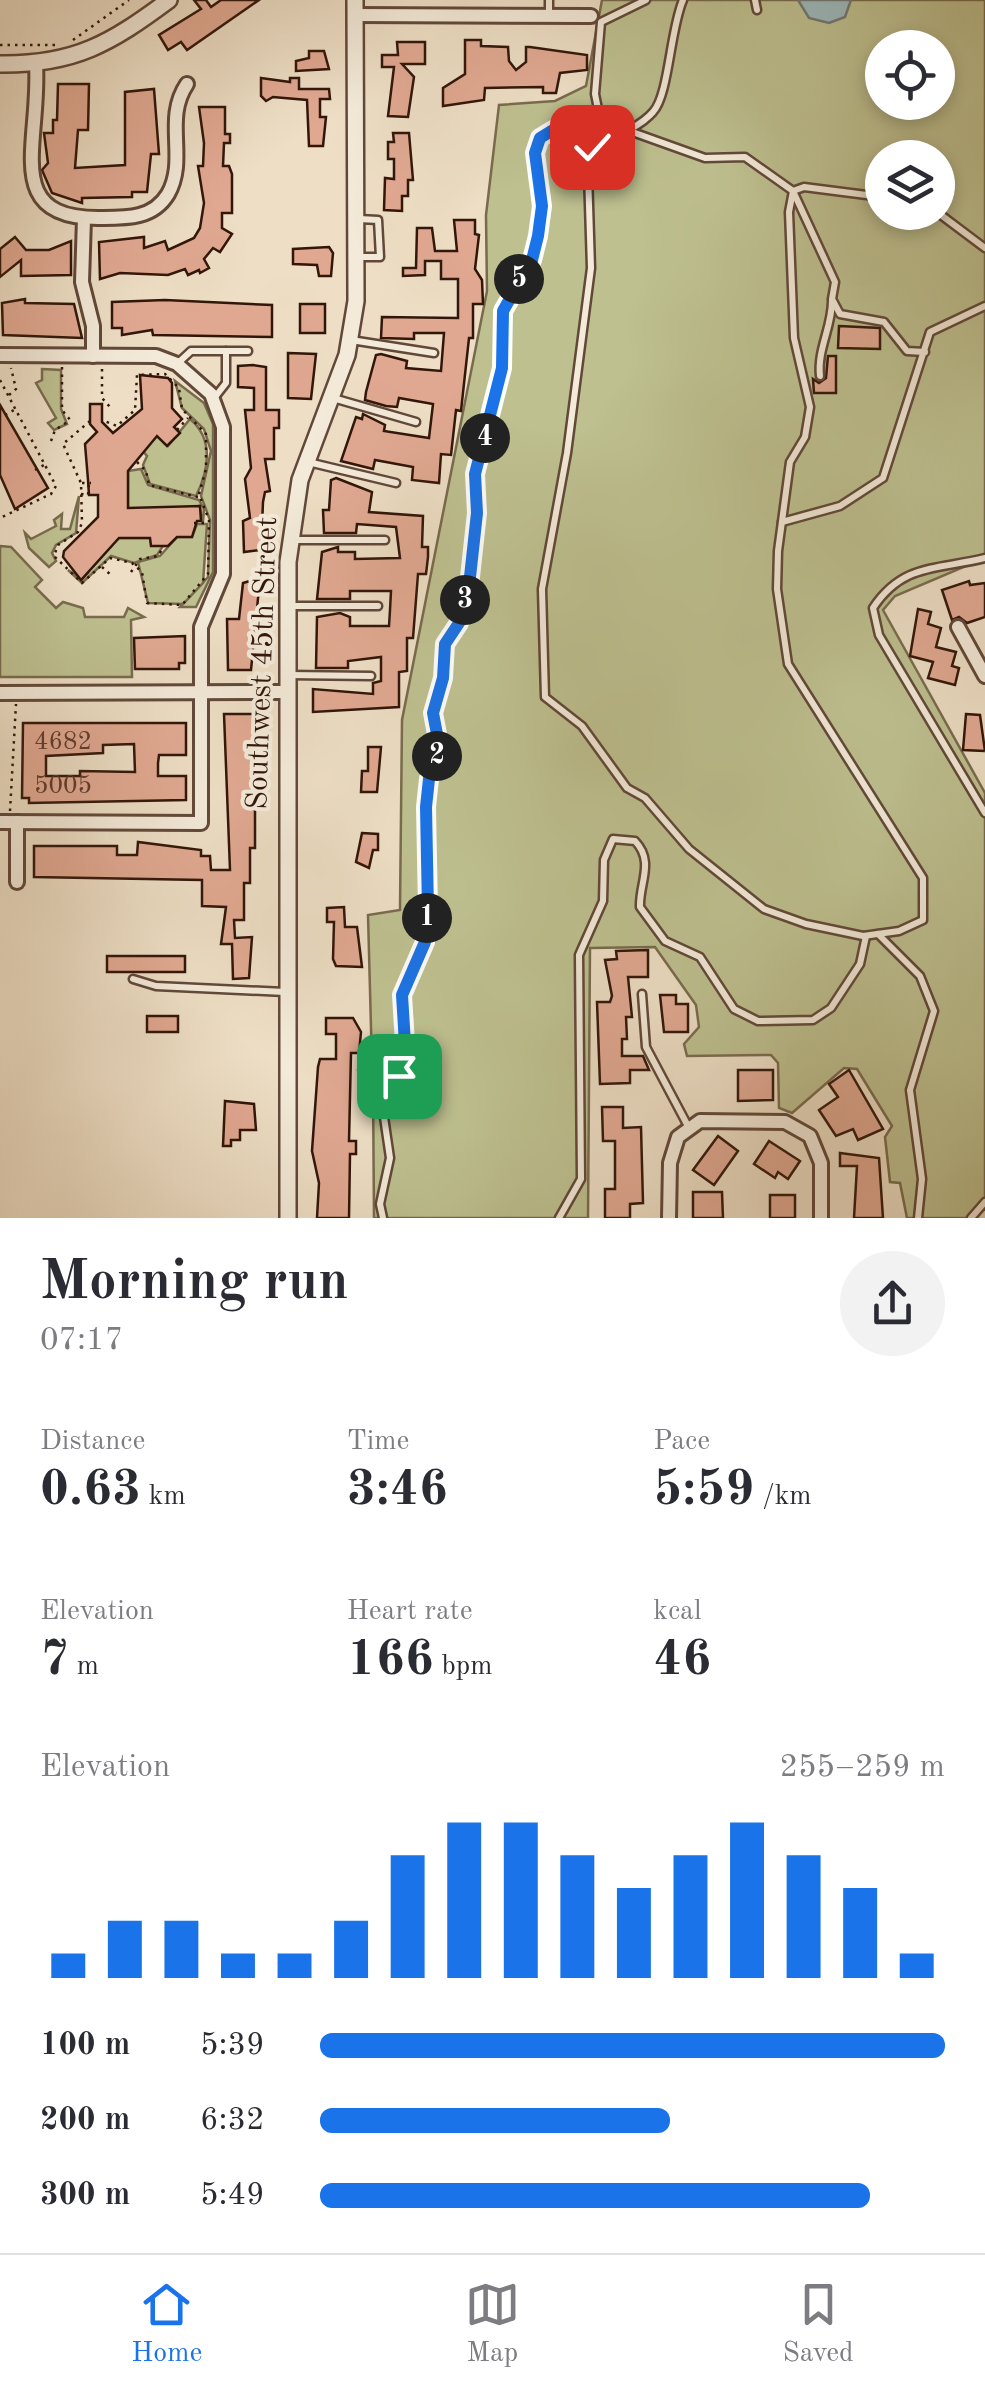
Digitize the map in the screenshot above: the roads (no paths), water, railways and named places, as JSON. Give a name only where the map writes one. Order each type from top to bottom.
[{"type":"street","points":[[0,64],[36,64],[90,51],[170,0]]},
{"type":"street","points":[[355,8],[549,7],[590,16]]},
{"type":"street","name":"Southwest 45th Street","points":[[288,1218],[290,540],[307,461],[350,340],[358,219],[355,8]]},
{"type":"street","points":[[15,157],[36,94],[36,64]]},
{"type":"street","points":[[19,192],[46,215],[84,218],[137,216],[164,199],[176,168],[175,101],[188,84]]},
{"type":"street","points":[[84,218],[82,282],[98,362]]},
{"type":"street","points":[[0,355],[62,355],[98,362],[156,356],[177,364],[214,398],[223,426],[223,574],[201,627],[201,823],[9,822],[17,882]]},
{"type":"street","points":[[958,627],[985,676]]},
{"type":"street","points":[[0,693],[201,692],[287,684]]},
{"type":"street","points":[[669,1218],[670,1163],[678,1138],[700,1121],[786,1122],[810,1136],[821,1163],[821,1218]]},
{"type":"lane","points":[[600,119],[596,94],[597,42],[602,22],[646,0]]},
{"type":"lane","points":[[592,147],[654,111],[660,99],[671,31],[682,0]]},
{"type":"lane","points":[[755,0],[757,10]]},
{"type":"lane","points":[[590,16],[608,17]]},
{"type":"lane","points":[[600,119],[596,119],[592,131],[588,173],[591,268],[567,453],[542,589],[545,698],[582,726],[627,788],[645,798],[688,849],[740,892],[764,909],[794,921],[866,936],[922,920],[923,878],[788,664],[777,589],[782,522],[790,462],[805,438],[810,408],[794,338],[789,212],[793,191]]},
{"type":"lane","points":[[600,119],[623,132],[705,158],[745,157],[793,191],[835,282],[832,322],[819,356],[820,376]]},
{"type":"lane","points":[[382,1218],[380,1204],[390,1158],[384,1118],[406,1060],[402,995],[425,942],[426,807],[429,779],[440,750],[433,713],[443,678],[445,644],[459,623],[469,586],[477,513],[475,474],[502,368],[503,311],[532,260],[538,236],[542,206],[535,153],[540,138],[553,130],[592,131]]},
{"type":"lane","points":[[793,191],[804,187],[865,194]]},
{"type":"lane","points":[[357,257],[380,257],[382,246],[378,220],[358,219]]},
{"type":"lane","points":[[955,226],[985,248]]},
{"type":"lane","points":[[832,300],[840,314],[884,322],[908,351],[926,352]]},
{"type":"lane","points":[[782,522],[840,506],[883,478],[930,332],[985,306]]},
{"type":"lane","points":[[350,340],[434,353]]},
{"type":"lane","points":[[177,364],[191,351],[248,351]]},
{"type":"lane","points":[[214,398],[226,383],[226,351]]},
{"type":"lane","points":[[332,398],[416,422]]},
{"type":"lane","points":[[307,461],[396,482]]},
{"type":"lane","points":[[290,540],[385,540]]},
{"type":"lane","points":[[985,558],[906,574],[888,585],[874,608],[879,635],[985,813]]},
{"type":"lane","points":[[287,606],[378,606]]},
{"type":"lane","points":[[287,684],[370,676]]},
{"type":"lane","points":[[559,1218],[582,1178],[579,955],[604,901],[604,860],[613,840],[635,841],[642,849],[646,862],[640,907],[658,933],[700,958],[734,1009],[758,1021],[814,1020],[831,1008],[860,964],[866,936]]},
{"type":"lane","points":[[877,934],[920,976],[934,1011],[910,1090],[922,1179],[918,1218]]},
{"type":"lane","points":[[133,980],[156,986],[287,992]]},
{"type":"lane","points":[[642,994],[646,1048],[690,1129]]},
{"type":"lane","points":[[970,1218],[985,1202]]},
{"type":"water","points":[[798,0],[851,0],[845,17],[829,23],[809,18]]}]
